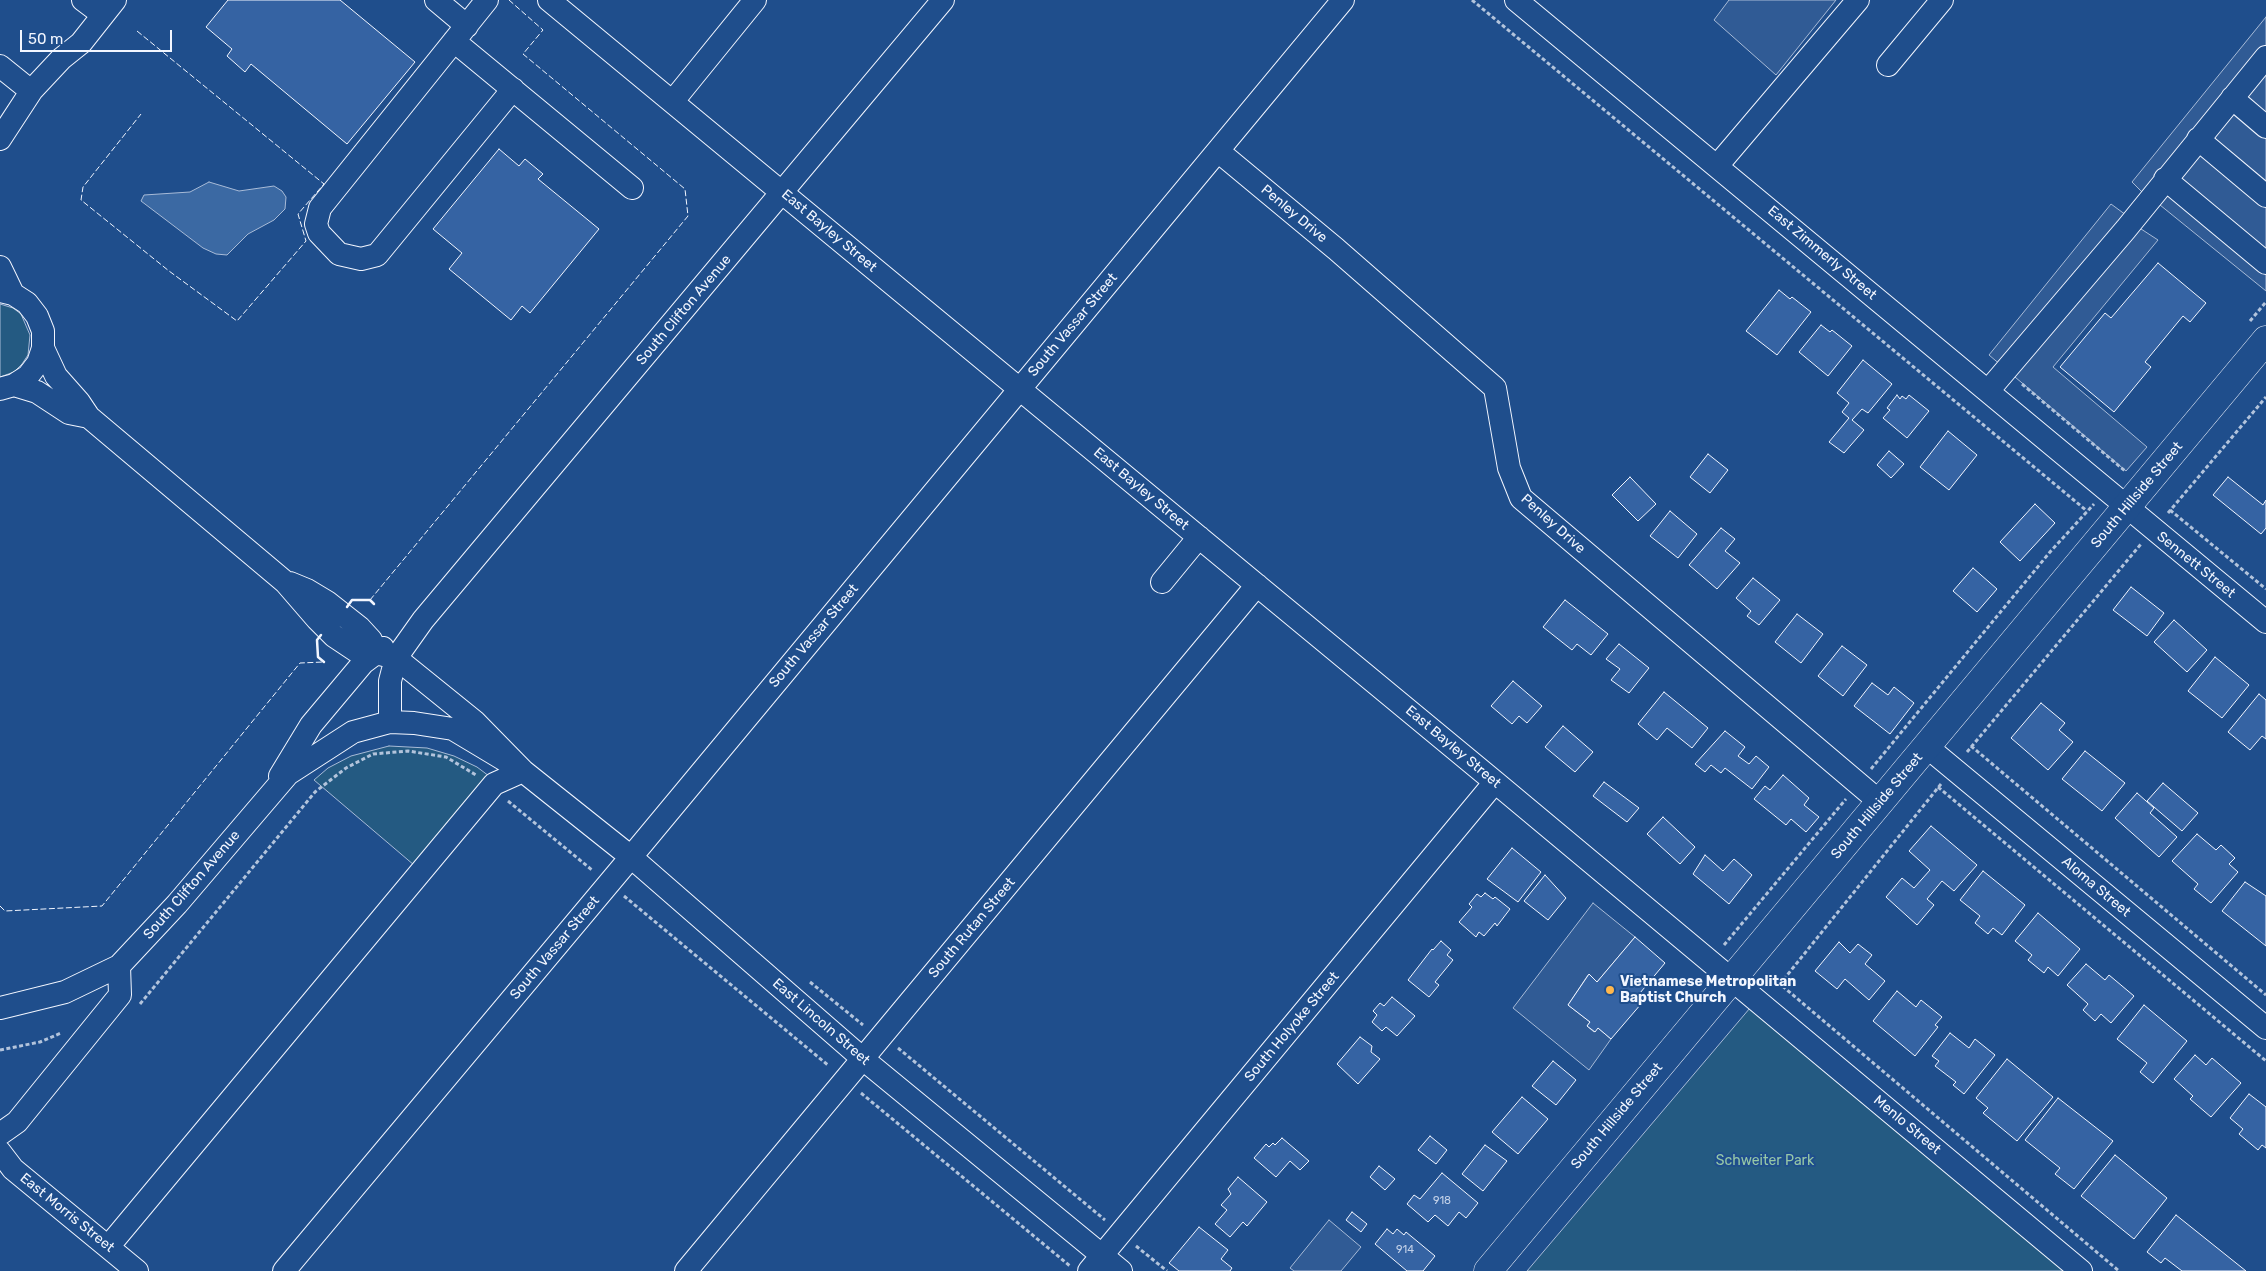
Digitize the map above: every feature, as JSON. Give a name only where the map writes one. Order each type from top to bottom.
[{"type":"main road","name":"South Hillside Street","points":[[1488,1271],[1926,746],[2116,499],[2257,332]]},
{"type":"street","points":[[0,139],[31,92],[61,59],[81,43],[109,8],[83,0]]},
{"type":"street","points":[[436,0],[460,33],[513,89],[632,188]]},
{"type":"street","points":[[487,0],[316,215],[318,233],[339,254],[362,259],[377,255],[513,89]]},
{"type":"street","name":"East Bayley Street","points":[[549,0],[1732,979]]},
{"type":"street","points":[[673,101],[755,0]]},
{"type":"street","name":"South Clifton Avenue","points":[[263,802],[311,725],[363,663],[386,655],[423,620],[943,0]]},
{"type":"street","name":"South Vassar Street","points":[[284,1271],[631,857],[1342,0]]},
{"type":"street","name":"East Zimmerly Street","points":[[1516,0],[2116,499]]},
{"type":"street","points":[[1717,166],[1858,0]]},
{"type":"street","points":[[1888,64],[1942,0]]},
{"type":"street","points":[[1988,391],[2126,229],[2265,59]]},
{"type":"street","points":[[0,66],[31,92]]},
{"type":"street","points":[[2232,98],[2266,127]]},
{"type":"street","points":[[2198,139],[2266,196]]},
{"type":"street","name":"Penley Drive","points":[[1218,151],[1336,249],[1495,388],[1509,468],[1521,498],[1880,802]]},
{"type":"street","points":[[2166,179],[2266,263]]},
{"type":"street","points":[[0,268],[7,293],[27,303],[37,316],[43,332],[43,348],[38,363],[28,376],[7,387]]},
{"type":"street","points":[[43,348],[56,376],[80,402],[89,417],[285,582],[307,590],[327,602],[360,628],[386,655]]},
{"type":"street","points":[[7,387],[37,392],[69,413],[89,417]]},
{"type":"street","name":"Sennett Street","points":[[2116,499],[2266,622]]},
{"type":"street","points":[[1162,582],[1199,537]]},
{"type":"street","name":"South Rutan Street","points":[[686,1271],[1257,585]]},
{"type":"street","name":"South Clifton Avenue","points":[[0,1008],[65,992],[119,966],[177,904],[288,774],[353,732],[390,722],[390,681],[386,655]]},
{"type":"street","name":"East Lincoln Street","points":[[386,655],[474,721],[523,771],[631,857],[1095,1263],[1121,1271]]},
{"type":"street","name":"East Lincoln Street","points":[[390,722],[414,723],[453,729],[523,771]]},
{"type":"street","name":"Aloma Street","points":[[1926,746],[2266,1028]]},
{"type":"street","points":[[108,1247],[494,784],[523,771]]},
{"type":"street","name":"South Holyoke Street","points":[[1095,1263],[1495,782]]},
{"type":"street","points":[[0,1134],[17,1122],[120,995],[119,966]]},
{"type":"street","name":"Menlo Street","points":[[1732,979],[2081,1271]]},
{"type":"street","name":"East Morris Street","points":[[0,1152],[13,1169],[137,1271]]},
{"type":"path","points":[[1472,0],[2088,511]]},
{"type":"path","points":[[2257,332],[2266,302]]},
{"type":"path","points":[[2022,384],[2125,471]]},
{"type":"path","points":[[2119,1271],[1780,984],[1971,746],[2266,397]]},
{"type":"path","points":[[1724,945],[2050,552],[2088,511],[2116,499],[2125,471],[2129,466]]},
{"type":"path","points":[[2170,510],[2266,589]]},
{"type":"path","points":[[1971,746],[2266,994]]},
{"type":"path","points":[[1938,787],[2266,1061]]},
{"type":"path","points":[[803,976],[857,1021],[897,1047],[1167,1271]]},
{"type":"green space","points":[[0,304],[13,308],[21,314],[30,335],[28,355],[22,364],[14,372],[0,377]]},
{"type":"green space","points":[[389,746],[427,748],[454,756],[477,767],[497,782],[421,871],[314,780],[328,768],[351,756]]},
{"type":"green space","name":"Schweiter Park","points":[[1750,1008],[2066,1271],[1527,1271]]},
{"type":"shaded area","points":[[1729,0],[1836,0],[1776,75],[1714,20]]},
{"type":"shaded area","points":[[2266,17],[2266,291],[2160,205],[2138,227],[2158,240],[2053,367],[2147,447],[2126,471],[1989,355],[2111,204],[2126,215],[2143,193],[2132,182]]},
{"type":"shaded area","points":[[209,182],[239,191],[274,186],[282,191],[286,197],[285,209],[274,220],[248,234],[227,255],[216,254],[203,248],[141,201],[144,195],[190,192]]},
{"type":"shaded area","points":[[1593,903],[1635,937],[1597,982],[1588,975],[1568,1005],[1590,1022],[1587,1026],[1594,1032],[1598,1028],[1611,1039],[1589,1070],[1513,1008]]},
{"type":"shaded area","points":[[1329,1220],[1361,1247],[1341,1271],[1294,1271],[1290,1268]]},
{"type":"building","points":[[228,0],[340,0],[415,62],[347,144],[251,64],[245,72],[227,56],[232,49],[206,27]]},
{"type":"building","points":[[499,149],[519,166],[525,159],[543,174],[538,179],[599,229],[530,313],[522,306],[511,320],[449,269],[462,253],[433,229]]},
{"type":"building","points":[[2158,263],[2206,303],[2190,322],[2183,316],[2145,362],[2151,367],[2114,412],[2060,367],[2105,313],[2111,318]]},
{"type":"building","points":[[1779,290],[1790,299],[1792,297],[1811,312],[1777,355],[1746,331]]},
{"type":"building","points":[[1821,325],[1830,332],[1832,330],[1852,346],[1828,376],[1799,352]]},
{"type":"building","points":[[1863,360],[1892,384],[1868,413],[1862,409],[1852,420],[1864,430],[1844,453],[1829,442],[1849,418],[1842,412],[1849,403],[1837,393]]},
{"type":"building","points":[[1897,395],[1900,399],[1902,396],[1906,399],[1909,395],[1929,411],[1907,438],[1883,418],[1890,410],[1887,408]]},
{"type":"building","points":[[1948,431],[1977,455],[1949,490],[1920,467]]},
{"type":"building","points":[[1889,451],[1904,464],[1891,478],[1877,465]]},
{"type":"building","points":[[1708,454],[1728,470],[1710,493],[1690,477]]},
{"type":"building","points":[[1630,477],[1656,504],[1638,521],[1612,495]]},
{"type":"building","points":[[2228,477],[2263,505],[2266,500],[2266,528],[2261,534],[2213,495]]},
{"type":"building","points":[[2035,504],[2055,523],[2020,561],[2000,542]]},
{"type":"building","points":[[1670,511],[1697,534],[1678,558],[1650,536]]},
{"type":"building","points":[[1721,528],[1735,539],[1725,551],[1740,563],[1717,589],[1689,565]]},
{"type":"building","points":[[1973,568],[1997,589],[1977,612],[1953,591]]},
{"type":"building","points":[[1753,578],[1780,600],[1759,625],[1747,616],[1751,611],[1736,598]]},
{"type":"building","points":[[2131,587],[2164,613],[2147,636],[2113,610]]},
{"type":"building","points":[[1565,600],[1608,634],[1591,655],[1577,644],[1572,650],[1543,627]]},
{"type":"building","points":[[1797,614],[1823,634],[1801,663],[1775,642]]},
{"type":"building","points":[[2174,620],[2207,650],[2187,672],[2154,642]]},
{"type":"building","points":[[1619,644],[1649,668],[1629,693],[1611,680],[1620,669],[1606,659]]},
{"type":"building","points":[[1842,646],[1867,665],[1843,696],[1818,676]]},
{"type":"building","points":[[2215,657],[2249,685],[2222,718],[2188,691]]},
{"type":"building","points":[[1513,681],[1542,706],[1527,723],[1519,716],[1512,724],[1491,706]]},
{"type":"building","points":[[1872,683],[1888,695],[1894,687],[1914,703],[1890,734],[1854,706]]},
{"type":"building","points":[[1664,692],[1708,728],[1692,748],[1667,728],[1657,740],[1638,724]]},
{"type":"building","points":[[2259,694],[2266,700],[2266,739],[2262,736],[2250,750],[2228,732]]},
{"type":"building","points":[[2041,703],[2065,723],[2059,730],[2073,742],[2048,770],[2011,738]]},
{"type":"building","points":[[1563,726],[1593,752],[1575,772],[1545,747]]},
{"type":"building","points":[[1725,731],[1745,747],[1738,756],[1749,764],[1756,756],[1769,767],[1752,789],[1725,768],[1721,773],[1711,765],[1705,772],[1695,764]]},
{"type":"building","points":[[2085,751],[2125,783],[2102,811],[2062,779]]},
{"type":"building","points":[[1783,775],[1809,798],[1804,805],[1819,817],[1806,832],[1791,819],[1786,825],[1754,799],[1765,786],[1770,790]]},
{"type":"building","points":[[1604,782],[1639,808],[1627,822],[1593,796]]},
{"type":"building","points":[[2163,783],[2198,813],[2182,831],[2147,801]]},
{"type":"building","points":[[2137,793],[2154,808],[2150,813],[2177,837],[2159,857],[2115,818]]},
{"type":"building","points":[[1663,817],[1695,847],[1680,864],[1647,834]]},
{"type":"building","points":[[1931,826],[1977,865],[1954,891],[1942,881],[1927,899],[1934,905],[1917,925],[1886,897],[1902,878],[1914,888],[1930,870],[1909,851]]},
{"type":"building","points":[[2197,834],[2216,850],[2221,845],[2235,858],[2229,864],[2238,872],[2211,903],[2194,889],[2198,884],[2172,861]]},
{"type":"building","points":[[1512,848],[1541,872],[1518,902],[1487,879]]},
{"type":"building","points":[[1705,855],[1723,871],[1734,859],[1752,875],[1729,904],[1693,874]]},
{"type":"building","points":[[1983,871],[2025,905],[2002,935],[1993,928],[1988,934],[1975,923],[1980,916],[1960,900]]},
{"type":"building","points":[[1545,875],[1566,898],[1548,920],[1524,901]]},
{"type":"building","points":[[2245,882],[2266,896],[2266,946],[2222,911]]},
{"type":"building","points":[[1485,893],[1493,899],[1495,897],[1510,909],[1497,926],[1495,923],[1484,936],[1479,932],[1476,937],[1459,922],[1472,907],[1469,904],[1477,894],[1481,897]]},
{"type":"building","points":[[2038,913],[2080,949],[2058,976],[2048,967],[2044,973],[2028,960],[2032,955],[2015,941]]},
{"type":"building","name":"Vietnamese Metropolitan Baptist Church","points":[[1635,937],[1665,963],[1635,999],[1641,1004],[1611,1039],[1598,1028],[1595,1032],[1587,1026],[1590,1022],[1568,1005],[1589,974],[1597,982]]},
{"type":"building","points":[[1441,941],[1451,950],[1447,955],[1453,960],[1435,982],[1439,985],[1429,997],[1408,980],[1432,949]]},
{"type":"building","points":[[1839,942],[1850,953],[1858,944],[1872,955],[1865,964],[1885,981],[1869,1000],[1845,979],[1837,989],[1815,971]]},
{"type":"building","points":[[2086,964],[2105,980],[2109,975],[2134,996],[2111,1023],[2101,1014],[2095,1021],[2083,1010],[2088,1004],[2067,985]]},
{"type":"building","points":[[1897,991],[1916,1007],[1921,1000],[1942,1017],[1935,1025],[1938,1027],[1915,1056],[1873,1021]]},
{"type":"building","points":[[1392,997],[1415,1016],[1397,1036],[1386,1027],[1382,1031],[1372,1022],[1377,1015],[1373,1011],[1380,1003],[1384,1006]]},
{"type":"building","points":[[2144,1005],[2187,1041],[2153,1083],[2140,1072],[2147,1063],[2117,1039]]},
{"type":"building","points":[[1950,1033],[1969,1048],[1975,1039],[1995,1055],[1964,1094],[1953,1085],[1956,1082],[1935,1066],[1939,1061],[1932,1056]]},
{"type":"building","points":[[1360,1037],[1372,1046],[1371,1052],[1380,1059],[1358,1084],[1337,1064]]},
{"type":"building","points":[[2195,1055],[2206,1065],[2212,1058],[2241,1083],[2211,1117],[2190,1099],[2193,1096],[2174,1079]]},
{"type":"building","points":[[2007,1059],[2053,1097],[2017,1141],[1983,1113],[1988,1108],[1976,1098]]},
{"type":"building","points":[[1553,1061],[1576,1080],[1556,1105],[1532,1086]]},
{"type":"building","points":[[2249,1094],[2266,1107],[2266,1148],[2262,1145],[2258,1150],[2239,1134],[2243,1129],[2230,1118]]},
{"type":"building","points":[[1522,1097],[1548,1119],[1518,1154],[1492,1132]]},
{"type":"building","points":[[2058,1098],[2113,1141],[2074,1189],[2055,1174],[2060,1168],[2025,1140]]},
{"type":"building","points":[[1430,1136],[1447,1150],[1436,1164],[1418,1150]]},
{"type":"building","points":[[1282,1138],[1309,1161],[1300,1170],[1290,1161],[1276,1177],[1254,1158],[1266,1144],[1269,1147],[1273,1143],[1275,1145]]},
{"type":"building","points":[[1485,1145],[1507,1161],[1483,1191],[1462,1174]]},
{"type":"building","points":[[2115,1155],[2167,1198],[2134,1239],[2081,1196]]},
{"type":"building","points":[[1379,1166],[1395,1179],[1385,1190],[1370,1177]]},
{"type":"building","points":[[1442,1173],[1478,1203],[1466,1218],[1459,1212],[1448,1226],[1435,1215],[1428,1222],[1407,1204],[1414,1195],[1420,1199]]},
{"type":"building","points":[[1238,1177],[1267,1202],[1247,1226],[1243,1222],[1230,1237],[1215,1224],[1227,1210],[1221,1205],[1231,1194],[1228,1189]]},
{"type":"building","points":[[1352,1212],[1367,1224],[1361,1232],[1346,1220]]},
{"type":"building","points":[[2176,1215],[2246,1271],[2182,1271],[2165,1258],[2161,1263],[2147,1252]]},
{"type":"building","points":[[1199,1227],[1228,1250],[1221,1259],[1232,1268],[1230,1271],[1179,1271],[1169,1263]]},
{"type":"building","points":[[1387,1229],[1393,1234],[1397,1229],[1404,1235],[1406,1232],[1435,1256],[1423,1271],[1407,1271],[1375,1244]]},
{"type":"fence","points":[[370,600],[688,216],[685,189],[523,54],[543,30],[509,0]]},
{"type":"fence","points":[[137,31],[324,184],[298,214],[306,241],[237,321],[169,271],[81,200],[83,187],[141,114]]},
{"type":"fence","points":[[0,906],[5,911],[102,906],[300,663],[324,662]]},
{"type":"wall","points":[[347,607],[352,600],[370,600],[374,604]]},
{"type":"wall","points":[[321,635],[317,640],[318,657],[324,662]]},
{"type":"place","name":"Vietnamese Metropolitan Baptist Church","points":[[1610,990]]}]
